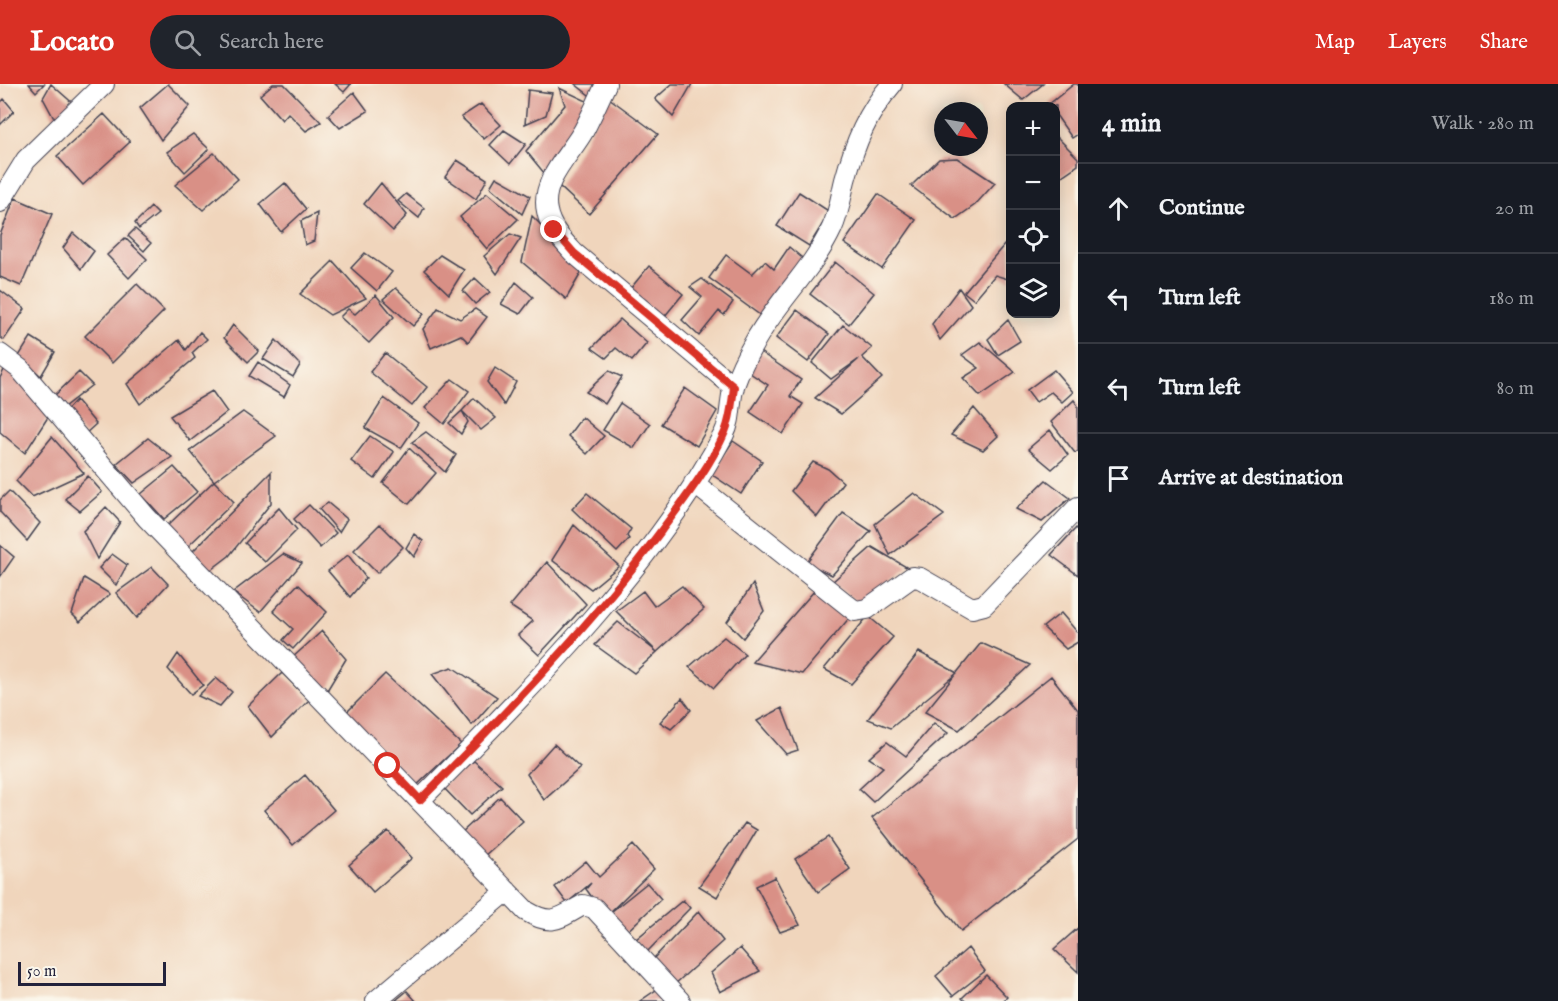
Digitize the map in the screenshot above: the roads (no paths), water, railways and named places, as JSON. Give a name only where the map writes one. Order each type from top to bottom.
[{"type":"street","points":[[0,202],[26,160],[104,84]]},
{"type":"street","points":[[606,84],[583,131],[552,178],[547,193],[546,210],[554,230],[574,253],[734,387]]},
{"type":"street","points":[[420,800],[499,720],[612,593],[633,568],[694,483],[725,432],[734,387],[758,335],[805,275],[831,229],[851,156],[866,119],[892,84]]},
{"type":"street","points":[[0,354],[20,369],[147,519],[526,911],[538,919],[560,919],[583,905],[594,908],[680,1001]]},
{"type":"street","points":[[694,483],[855,611],[867,609],[912,577],[920,578],[972,608],[984,604],[1078,507]]},
{"type":"street","points":[[376,1001],[507,891]]}]
